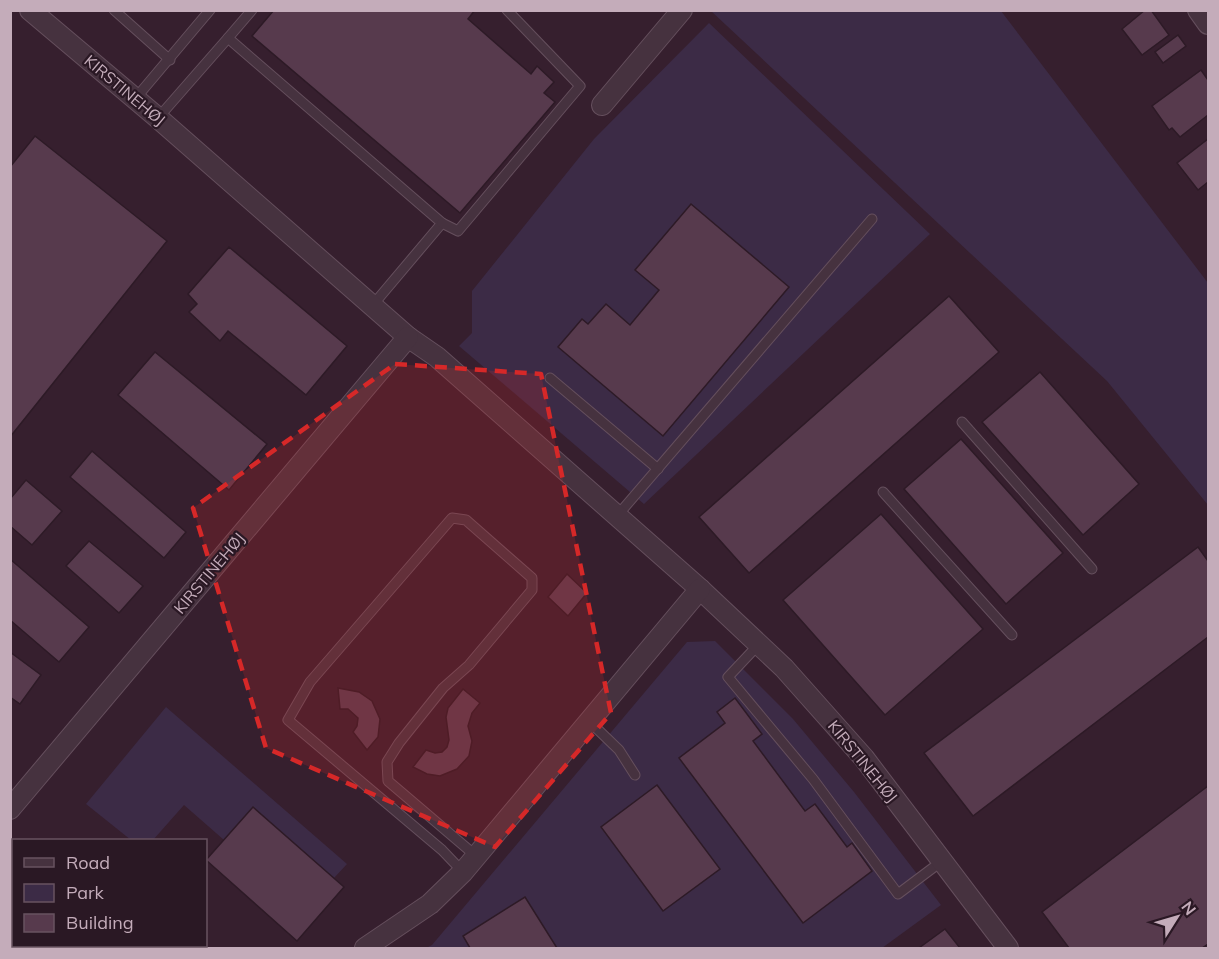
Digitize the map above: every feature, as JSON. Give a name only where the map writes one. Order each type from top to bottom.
[{"type":"street","name":"KIRSTINEHØJ","points":[[30,10],[158,118],[408,337],[437,357],[700,589],[759,644],[784,668],[864,758],[1008,948]]},
{"type":"street","points":[[602,105],[682,10]]},
{"type":"street","points":[[1198,10],[1209,24]]},
{"type":"street","name":"KIRSTINEHØJ","points":[[10,809],[408,337]]},
{"type":"street","points":[[365,948],[430,904],[463,872],[700,589]]},
{"type":"lane","points":[[114,10],[170,60]]},
{"type":"lane","points":[[135,99],[210,10]]},
{"type":"lane","points":[[158,118],[252,10]]},
{"type":"lane","points":[[228,38],[442,223],[458,231],[579,86],[507,10]]},
{"type":"lane","points":[[617,516],[872,219]]},
{"type":"lane","points":[[372,306],[442,223]]},
{"type":"lane","points":[[550,378],[658,470]]},
{"type":"lane","points":[[962,422],[1092,569]]},
{"type":"lane","points":[[883,492],[1012,635]]},
{"type":"lane","points":[[463,872],[442,850],[288,720],[309,682],[452,518],[466,520],[532,578],[532,590],[469,665],[443,688],[399,743],[387,762],[388,781],[476,856]]},
{"type":"lane","points":[[759,644],[728,677],[813,779],[898,894],[942,861]]},
{"type":"lane","points":[[589,722],[619,750],[635,775]]},
{"type":"highlighted area","points":[[395,364],[541,374],[611,713],[495,847],[266,748],[193,508]]},
{"type":"green space","points":[[711,11],[1001,11],[1208,283],[1208,505],[1107,381]]},
{"type":"green space","points":[[709,23],[930,234],[644,504],[459,346],[472,333],[472,291],[594,139]]},
{"type":"green space","points":[[715,641],[793,719],[854,792],[941,905],[882,948],[426,948],[432,945],[687,642]]},
{"type":"green space","points":[[166,707],[347,864],[334,878],[253,807],[224,840],[184,805],[154,839],[130,839],[86,804]]},
{"type":"building","points":[[274,10],[475,10],[468,19],[531,74],[537,66],[554,82],[544,93],[555,102],[460,213],[252,36]]},
{"type":"building","points":[[1145,10],[1151,10],[1169,35],[1142,55],[1122,29]]},
{"type":"building","points":[[1178,35],[1186,46],[1163,63],[1155,52]]},
{"type":"building","points":[[1201,70],[1208,80],[1208,115],[1180,137],[1172,128],[1169,130],[1152,106]]},
{"type":"building","points":[[35,136],[167,241],[10,437],[10,167]]},
{"type":"building","points":[[1208,139],[1208,182],[1198,190],[1177,163]]},
{"type":"building","points":[[691,204],[789,287],[663,436],[558,347],[582,319],[588,324],[606,304],[630,325],[659,290],[635,270]]},
{"type":"building","points":[[229,247],[347,346],[306,395],[228,331],[220,341],[189,312],[197,304],[188,294]]},
{"type":"building","points":[[949,296],[999,352],[749,573],[699,517]]},
{"type":"building","points":[[155,352],[267,444],[229,490],[118,395]]},
{"type":"building","points":[[1040,372],[1139,484],[1083,535],[982,422]]},
{"type":"building","points":[[961,439],[1063,553],[1006,604],[904,489]]},
{"type":"building","points":[[92,451],[186,532],[164,558],[70,477]]},
{"type":"building","points":[[26,480],[62,511],[32,545],[10,526],[10,499]]},
{"type":"building","points":[[881,514],[983,629],[885,715],[783,600]]},
{"type":"building","points":[[89,541],[143,586],[119,613],[66,566]]},
{"type":"building","points":[[1198,547],[1208,561],[1208,637],[973,816],[924,753]]},
{"type":"building","points":[[10,559],[89,627],[59,662],[10,620]]},
{"type":"building","points":[[567,574],[587,593],[568,616],[548,597]]},
{"type":"building","points":[[10,652],[41,675],[20,704],[10,697]]},
{"type":"building","points":[[338,688],[359,692],[372,701],[380,719],[378,737],[367,750],[353,732],[358,718],[348,709],[340,709]]},
{"type":"building","points":[[463,689],[480,703],[472,713],[468,726],[472,741],[469,756],[457,769],[440,776],[427,774],[413,767],[426,750],[435,753],[442,752],[447,747],[449,740],[446,717],[448,708]]},
{"type":"building","points":[[735,698],[762,734],[753,741],[805,811],[815,804],[847,847],[852,843],[872,871],[803,923],[679,758],[725,723],[717,712]]},
{"type":"building","points":[[657,785],[720,869],[663,911],[601,827]]},
{"type":"building","points":[[1208,786],[1208,944],[1202,948],[1069,948],[1042,912]]},
{"type":"building","points":[[253,807],[344,887],[297,941],[207,859]]},
{"type":"building","points":[[525,897],[557,948],[470,948],[463,936]]},
{"type":"building","points":[[945,929],[960,948],[919,948]]},
{"type":"building","points":[[117,947],[207,948],[119,948]]}]
